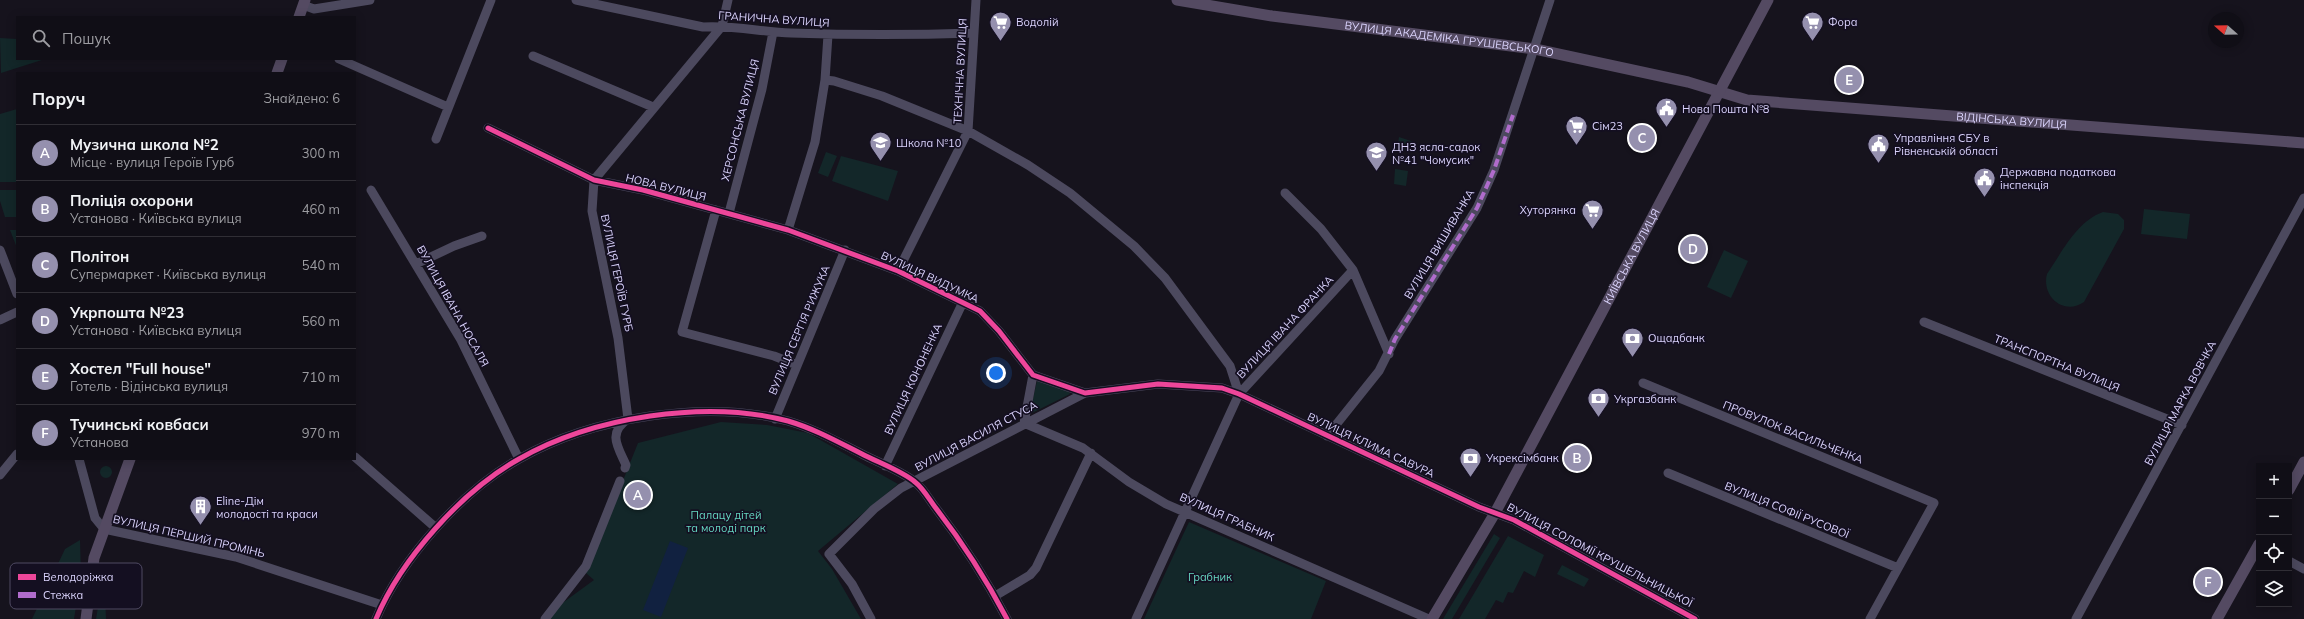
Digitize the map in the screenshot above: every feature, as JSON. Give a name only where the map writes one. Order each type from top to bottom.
[{"type":"main road","name":"ВУЛИЦЯ АКАДЕМІКА ГРУШЕВСЬКОГО","points":[[1177,0],[1272,16],[1536,49],[1688,82],[1720,92]]},
{"type":"main road","name":"КИЇВСЬКА ВУЛИЦЯ","points":[[1432,619],[1494,513],[1768,0]]},
{"type":"main road","points":[[299,16],[304,3]]},
{"type":"main road","points":[[277,72],[282,60]]},
{"type":"main road","name":"ВІДІНСЬКА ВУЛИЦЯ","points":[[1720,92],[1757,102],[2304,143]]},
{"type":"main road","points":[[93,563],[104,529],[130,460]]},
{"type":"main road","points":[[2292,484],[2304,462]]},
{"type":"main road","points":[[2217,619],[2256,549]]},
{"type":"main road","points":[[86,619],[87,609]]},
{"type":"street","points":[[304,3],[314,9],[370,0]]},
{"type":"street","points":[[436,139],[492,0]]},
{"type":"street","name":"ГРАНИЧНА ВУЛИЦЯ","points":[[576,0],[703,27],[722,26],[773,32],[828,34],[974,33]]},
{"type":"street","points":[[594,180],[653,107],[722,26],[728,0]]},
{"type":"street","name":"ТЕХНІЧНА ВУЛИЦЯ","points":[[898,270],[968,131],[971,111],[976,0]]},
{"type":"street","name":"ВУЛИЦЯ ВИШИВАНКА","points":[[1327,436],[1379,371],[1389,354],[1395,339],[1477,208],[1494,170],[1536,49],[1538,33],[1550,0]]},
{"type":"street","name":"ХЕРСОНСЬКА ВУЛИЦЯ","points":[[729,214],[762,89],[773,32]]},
{"type":"street","points":[[788,230],[814,142],[825,80],[828,34]]},
{"type":"street","points":[[533,56],[647,103],[653,107]]},
{"type":"street","points":[[341,60],[448,107]]},
{"type":"street","points":[[825,80],[834,80],[882,96],[968,131],[1028,165],[1070,193],[1154,265],[1230,366],[1239,394]]},
{"type":"street","name":"НОВА ВУЛИЦЯ","points":[[488,128],[594,180],[716,210],[788,230],[844,250]]},
{"type":"street","name":"ВУЛИЦЯ ГЕРОЇВ ГУРБ","points":[[594,180],[592,211],[618,338],[628,419]]},
{"type":"street","name":"ВУЛИЦЯ ІВАНА НОСАЛЯ","points":[[371,190],[461,340],[519,458]]},
{"type":"street","points":[[1285,193],[1321,230],[1354,270],[1389,354]]},
{"type":"street","name":"ВУЛИЦЯ МАРКА ВОВЧКА","points":[[2076,619],[2304,198]]},
{"type":"street","points":[[716,210],[682,332],[774,356],[796,365]]},
{"type":"street","points":[[416,264],[454,246],[482,236]]},
{"type":"street","points":[[0,250],[16,291]]},
{"type":"street","name":"ВУЛИЦЯ ВИДУМКА","points":[[844,250],[898,270],[980,311],[999,331],[1033,375]]},
{"type":"street","name":"ВУЛИЦЯ СЕРГІЯ РИЖУКА","points":[[775,418],[844,250]]},
{"type":"street","name":"ВУЛИЦЯ ІВАНА ФРАНКА","points":[[1136,619],[1239,394],[1354,270]]},
{"type":"street","name":"ВУЛИЦЯ КОНОНЕНКА","points":[[885,466],[963,302]]},
{"type":"street","points":[[0,320],[16,312]]},
{"type":"street","name":"ТРАНСПОРТНА ВУЛИЦЯ","points":[[1924,322],[2182,425]]},
{"type":"street","points":[[1024,423],[1033,375],[1085,393],[1158,384],[1222,388],[1239,394]]},
{"type":"street","name":"ПРОВУЛОК ВАСИЛЬЧЕНКА","points":[[1643,383],[1934,503],[1898,568]]},
{"type":"street","name":"ВУЛИЦЯ ВАСИЛЯ СТУСА","points":[[871,619],[852,584],[829,554],[874,510],[901,488],[916,482],[1024,423],[1085,393]]},
{"type":"street","name":"ВУЛИЦЯ КЛИМА САВУРА","points":[[1239,394],[1494,513]]},
{"type":"street","points":[[376,619],[382,606],[415,553],[436,528],[490,478],[519,458],[587,430],[628,419],[684,413],[718,413],[775,418],[814,430],[916,482],[960,540],[995,596],[1007,619]]},
{"type":"street","points":[[626,468],[616,442],[615,432],[618,425],[628,419]]},
{"type":"street","name":"ВУЛИЦЯ ГРАБНИК","points":[[1024,423],[1068,440],[1091,453],[1144,492],[1185,512],[1429,619]]},
{"type":"street","points":[[995,596],[1030,575],[1036,568],[1091,453]]},
{"type":"street","points":[[0,475],[16,455]]},
{"type":"street","points":[[356,458],[436,528]]},
{"type":"street","points":[[79,460],[95,518],[104,529]]},
{"type":"street","name":"ВУЛИЦЯ СОФІЇ РУСОВОЇ","points":[[1668,473],[1898,568]]},
{"type":"street","points":[[546,619],[586,566],[620,481]]},
{"type":"street","name":"ВУЛИЦЯ СОЛОМІЇ КРУШЕЛЬНИЦЬКОЇ","points":[[1494,513],[1514,520],[1695,619]]},
{"type":"street","name":"ВУЛИЦЯ ПЕРШИЙ ПРОМІНЬ","points":[[104,529],[236,557],[382,606]]},
{"type":"street","points":[[2292,563],[2304,569]]},
{"type":"street","points":[[1870,619],[1898,568]]},
{"type":"green space","points":[[0,38],[16,39],[16,60],[42,60],[1,73]]},
{"type":"green space","points":[[16,109],[16,182],[0,182],[0,114]]},
{"type":"green space","points":[[1399,137],[1414,142],[1412,150],[1397,149]]},
{"type":"green space","points":[[826,152],[837,156],[828,177],[818,173]]},
{"type":"green space","points":[[841,156],[898,171],[888,201],[832,181]]},
{"type":"green space","points":[[1395,169],[1408,171],[1406,186],[1394,184]]},
{"type":"green space","points":[[0,190],[16,190],[16,217],[5,217],[0,201]]},
{"type":"green space","points":[[2144,209],[2190,214],[2187,239],[2141,234]]},
{"type":"green space","points":[[2103,212],[2118,214],[2124,220],[2124,229],[2084,302],[2076,306],[2069,307],[2062,305],[2056,302],[2047,290],[2047,274],[2064,247],[2085,222]]},
{"type":"green space","points":[[10,230],[16,230],[16,245]]},
{"type":"green space","points":[[1724,250],[1748,261],[1731,298],[1707,287]]},
{"type":"green space","points":[[1037,381],[1069,392],[1070,394],[1032,413],[1030,412]]},
{"type":"green space","name":"Палацу дітей та молоді парк","points":[[721,422],[767,425],[808,433],[898,484],[818,551],[832,569],[861,619],[550,619],[557,607],[594,580],[586,573],[638,443]]},
{"type":"green space","points":[[106,466],[110,468],[112,472],[110,476],[106,478],[102,476],[100,472],[102,468]]},
{"type":"green space","name":"Грабник","points":[[1189,522],[1326,581],[1311,619],[1144,619]]},
{"type":"green space","points":[[1494,534],[1500,538],[1452,619],[1443,619]]},
{"type":"green space","points":[[1508,536],[1544,555],[1535,577],[1524,571],[1513,593],[1508,592],[1503,603],[1496,600],[1485,619],[1459,619]]},
{"type":"green space","points":[[80,540],[81,563],[58,563],[65,549]]},
{"type":"green space","points":[[1562,565],[1589,579],[1584,587],[1557,574]]},
{"type":"green space","points":[[37,609],[76,609],[74,619],[32,619]]},
{"type":"green space","points":[[98,609],[106,609],[106,619],[96,619]]},
{"type":"water","points":[[670,541],[688,548],[661,617],[643,610]]},
{"type":"marked path","points":[[1389,354],[1395,339],[1477,208],[1494,170],[1513,115]]},
{"type":"cycle path","points":[[488,128],[594,180],[643,190],[788,230],[898,271],[980,311],[999,331],[1033,375],[1085,393],[1158,384],[1222,388],[1239,394],[1479,507],[1514,520],[1695,619]]},
{"type":"cycle path","points":[[376,619],[387,596],[417,550],[455,508],[476,489],[498,473],[519,459],[548,444],[580,432],[650,416],[686,412],[722,412],[756,415],[788,421],[826,436],[910,478],[923,490],[965,548],[1007,619]]},
{"type":"place","name":"Водолій","points":[[1001,42]]},
{"type":"place","name":"Фора","points":[[1813,42]]},
{"type":"place","name":"Хостел \"Full house\"","points":[[1849,80]]},
{"type":"place","name":"Нова Пошта №8","points":[[1666,128]]},
{"type":"place","name":"Політон","points":[[1642,138]]},
{"type":"place","name":"Сім23","points":[[1576,146]]},
{"type":"place","name":"Школа №10","points":[[880,162]]},
{"type":"place","name":"Управління СБУ в Рівненській області","points":[[1878,164]]},
{"type":"place","name":"ДНЗ ясла-садок №41 \"Чомусик\"","points":[[1377,172]]},
{"type":"place","name":"Державна податкова інспекція","points":[[1984,198]]},
{"type":"place","name":"Хуторянка","points":[[1592,230]]},
{"type":"place","name":"Укрпошта №23","points":[[1693,249]]},
{"type":"place","name":"Ощадбанк","points":[[1632,358]]},
{"type":"place","name":"Укргазбанк","points":[[1599,418]]},
{"type":"place","name":"Поліцiя охорони","points":[[1577,458]]},
{"type":"place","name":"Укрексімбанк","points":[[1470,478]]},
{"type":"place","name":"Музична школа №2","points":[[638,495]]},
{"type":"place","name":"Eline-Дім молодості та краси","points":[[201,526]]},
{"type":"place","name":"Тучинські ковбаси","points":[[2208,582]]}]
